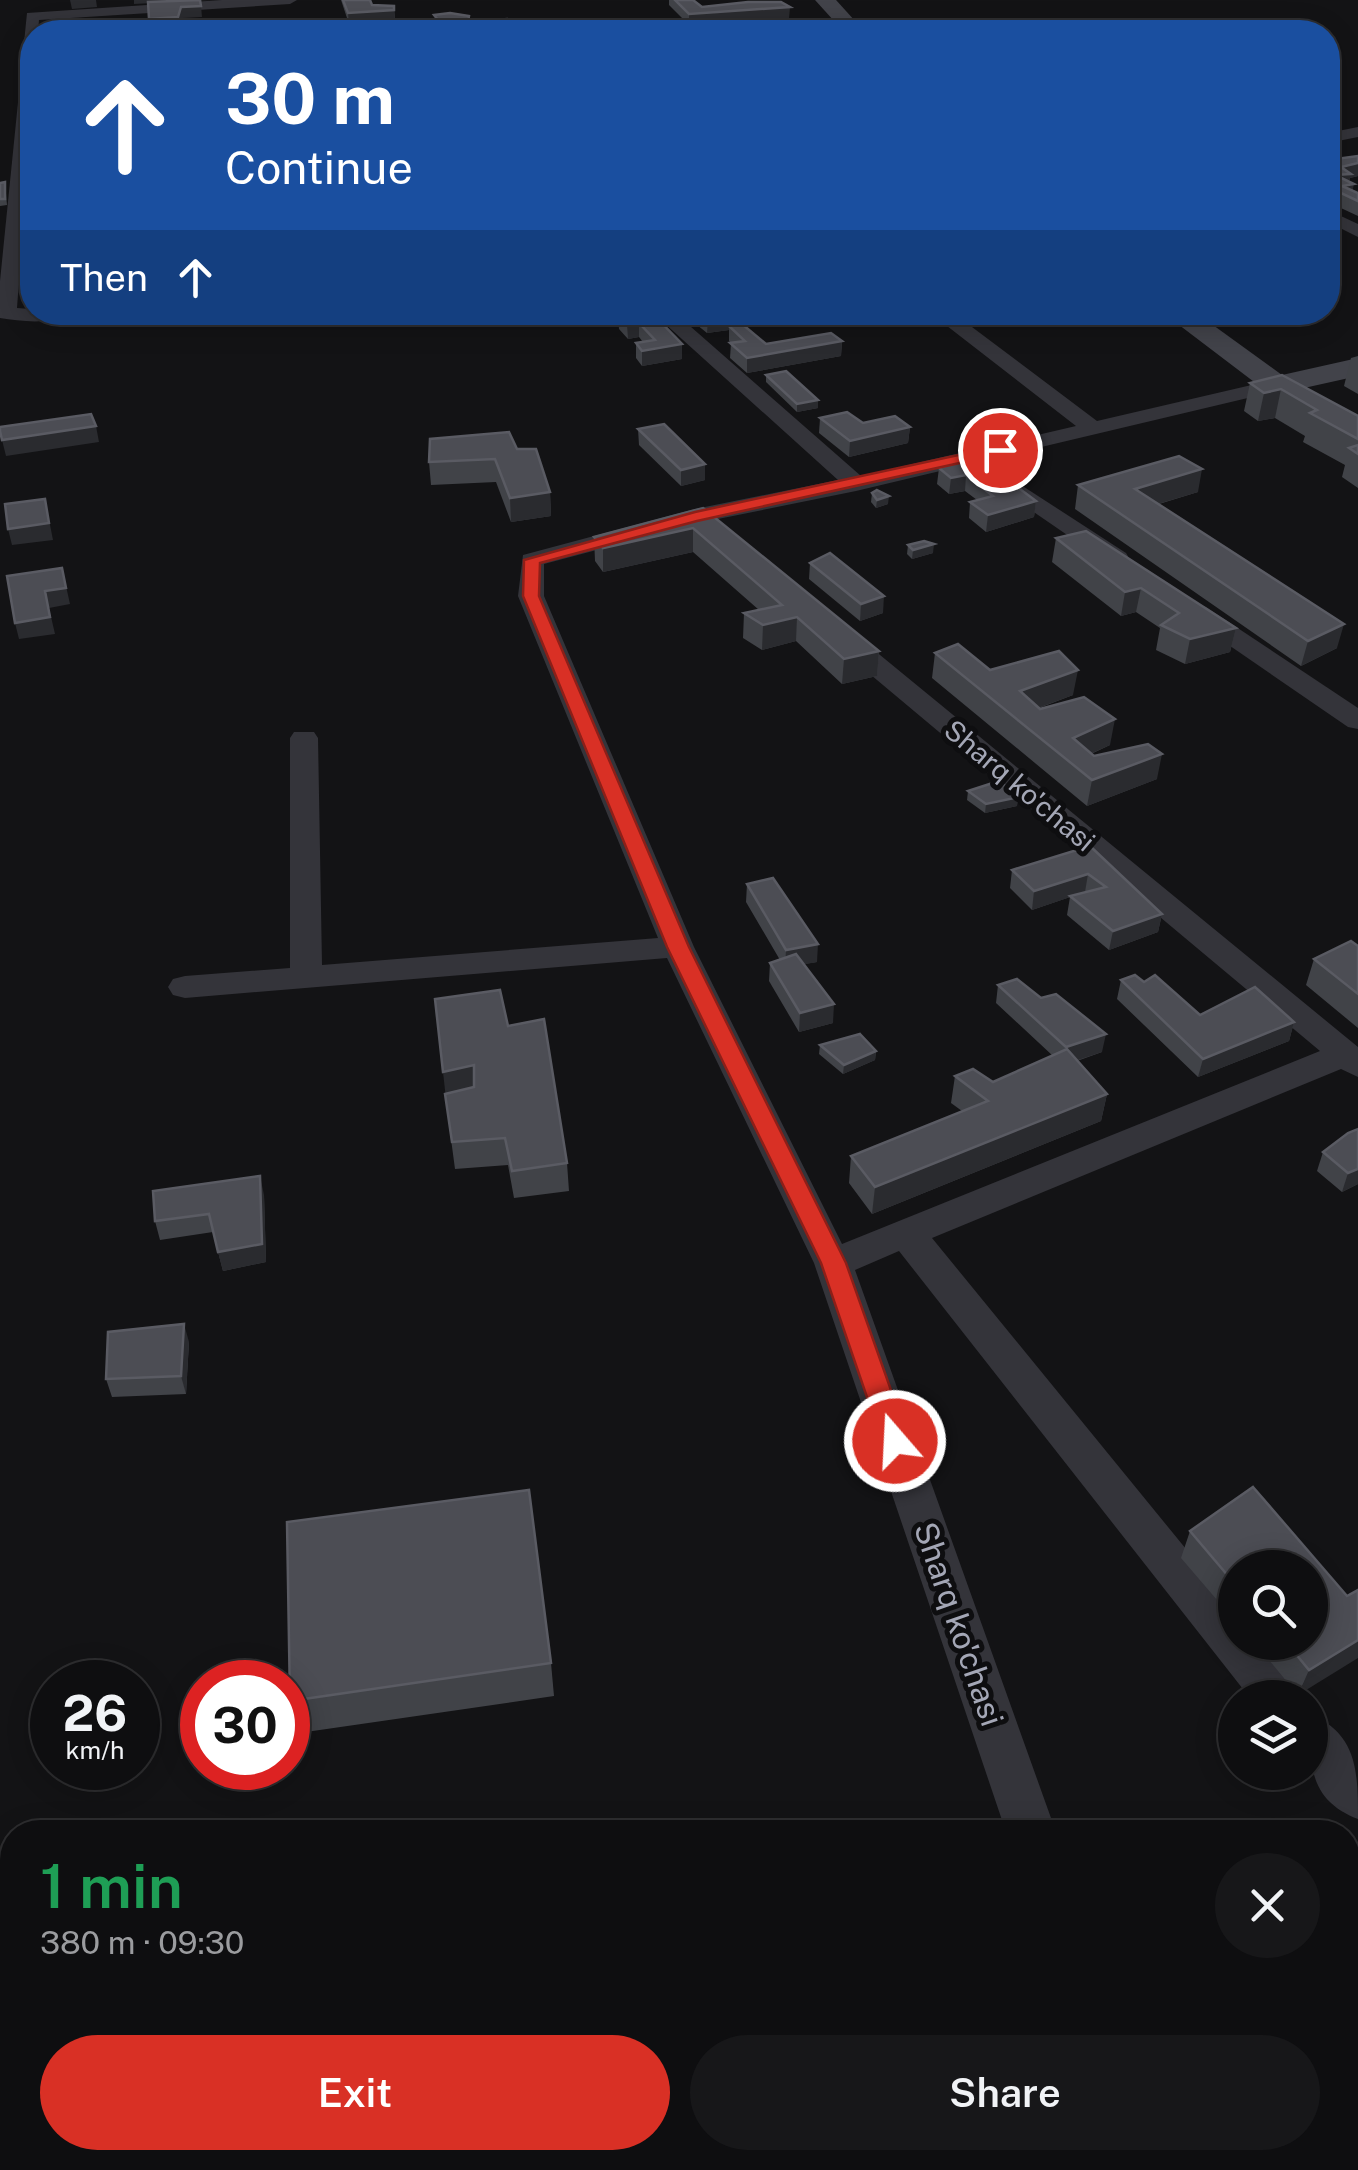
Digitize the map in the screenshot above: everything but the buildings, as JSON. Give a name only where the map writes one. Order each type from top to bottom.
[{"type":"street","points":[[32,20],[32,16],[111,6],[290,0]]},
{"type":"street","points":[[826,0],[845,20]]},
{"type":"street","points":[[4,312],[20,236]]},
{"type":"street","points":[[677,325],[856,484]]},
{"type":"street","points":[[956,325],[1092,428]]},
{"type":"street","points":[[1194,325],[1276,385],[1358,433]]},
{"type":"street","points":[[833,1263],[678,947],[531,596],[532,560],[695,516],[856,484],[1358,367]]},
{"type":"street","points":[[968,457],[1131,567]]},
{"type":"street","points":[[695,516],[725,542]]},
{"type":"street","points":[[1180,600],[1358,721]]},
{"type":"street","name":"Sharq ko'chasi","points":[[816,616],[1352,1059],[833,1263],[1027,1820]]},
{"type":"street","points":[[304,738],[306,977]]},
{"type":"street","points":[[185,986],[678,947]]},
{"type":"street","points":[[906,1233],[1265,1680]]},
{"type":"street","points":[[1328,1758],[1358,1796]]},
{"type":"route","points":[[895,1441],[833,1263],[678,947],[531,596],[532,560],[695,516],[1000,450]]}]
